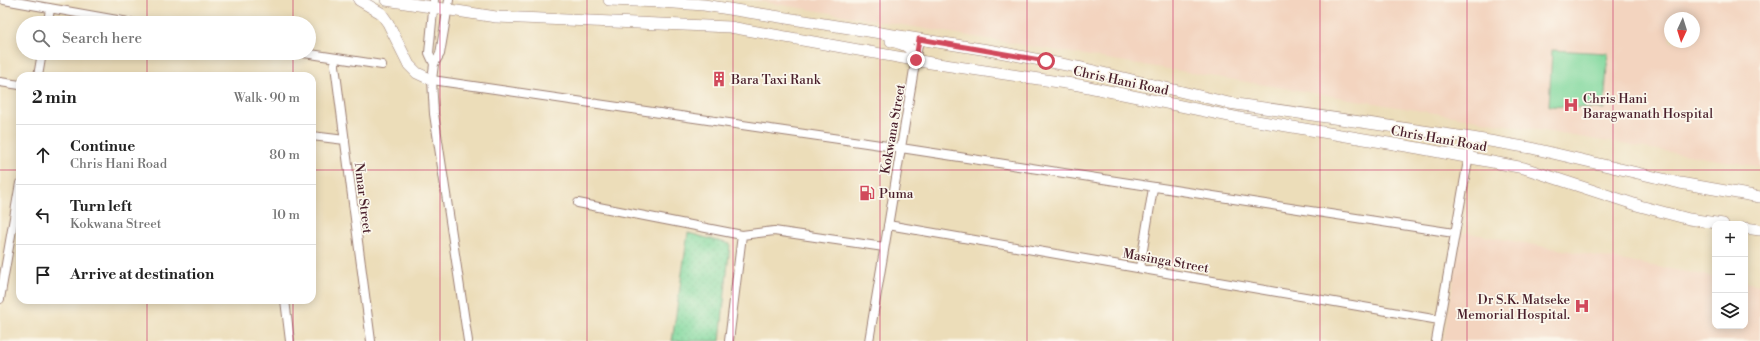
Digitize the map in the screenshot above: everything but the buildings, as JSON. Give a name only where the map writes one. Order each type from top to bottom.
[{"type":"main road","points":[[359,0],[381,13],[388,23],[409,65],[417,73],[432,80]]},
{"type":"main road","name":"Chris Hani Road","points":[[386,0],[448,5],[496,17],[730,27],[916,60],[1099,88],[1239,118],[1468,156],[1524,168],[1640,206],[1712,222]]},
{"type":"main road","name":"Chris Hani Road","points":[[609,0],[660,2],[704,6],[994,51],[1082,68],[1229,103],[1531,148],[1687,184],[1760,197]]},
{"type":"main road","points":[[839,27],[905,45],[912,50],[916,60]]},
{"type":"main road","points":[[1748,228],[1760,230]]},
{"type":"street","points":[[4,0],[95,16]]},
{"type":"street","points":[[434,4],[429,53],[434,64]]},
{"type":"street","points":[[448,5],[440,54],[434,64],[432,80],[434,114],[468,341]]},
{"type":"street","points":[[49,16],[50,8]]},
{"type":"street","name":"Kokwana Street","points":[[869,341],[919,39]]},
{"type":"street","points":[[316,55],[382,65]]},
{"type":"street","name":"Nmar Street","points":[[334,58],[371,341]]},
{"type":"street","points":[[39,72],[41,60]]},
{"type":"street","points":[[432,80],[901,148],[1153,188],[1454,233]]},
{"type":"street","points":[[0,82],[16,84]]},
{"type":"street","points":[[316,136],[345,140]]},
{"type":"street","points":[[1436,341],[1472,138]]},
{"type":"street","points":[[1140,268],[1153,188]]},
{"type":"street","points":[[578,203],[685,226],[742,235],[774,231],[884,247]]},
{"type":"street","points":[[0,299],[16,206]]},
{"type":"street","name":"Masinga Street","points":[[888,225],[1439,320]]},
{"type":"street","points":[[729,341],[742,235]]},
{"type":"street","points":[[285,304],[290,341]]},
{"type":"shaded area","name":"Chris Hani Baragwanath Hospital","points":[[752,0],[1760,0],[1760,167]]},
{"type":"shaded area","name":"Dr S.K. Matseke Memorial Hospital.","points":[[1462,232],[1712,276],[1712,329],[1748,329],[1748,283],[1760,285],[1760,341],[1443,341]]},
{"type":"green space","points":[[1552,50],[1608,53],[1604,109],[1549,106]]},
{"type":"green space","points":[[688,233],[730,244],[720,341],[672,341]]},
{"type":"place","name":"Bara Taxi Rank","points":[[719,79]]},
{"type":"place","name":"Chris Hani Baragwanath Hospital","points":[[1571,105]]},
{"type":"place","name":"Puma","points":[[867,193]]},
{"type":"place","name":"Dr S.K. Matseke Memorial Hospital.","points":[[1582,306]]},
{"type":"route","points":[[916,60],[919,39],[1046,61]]}]
